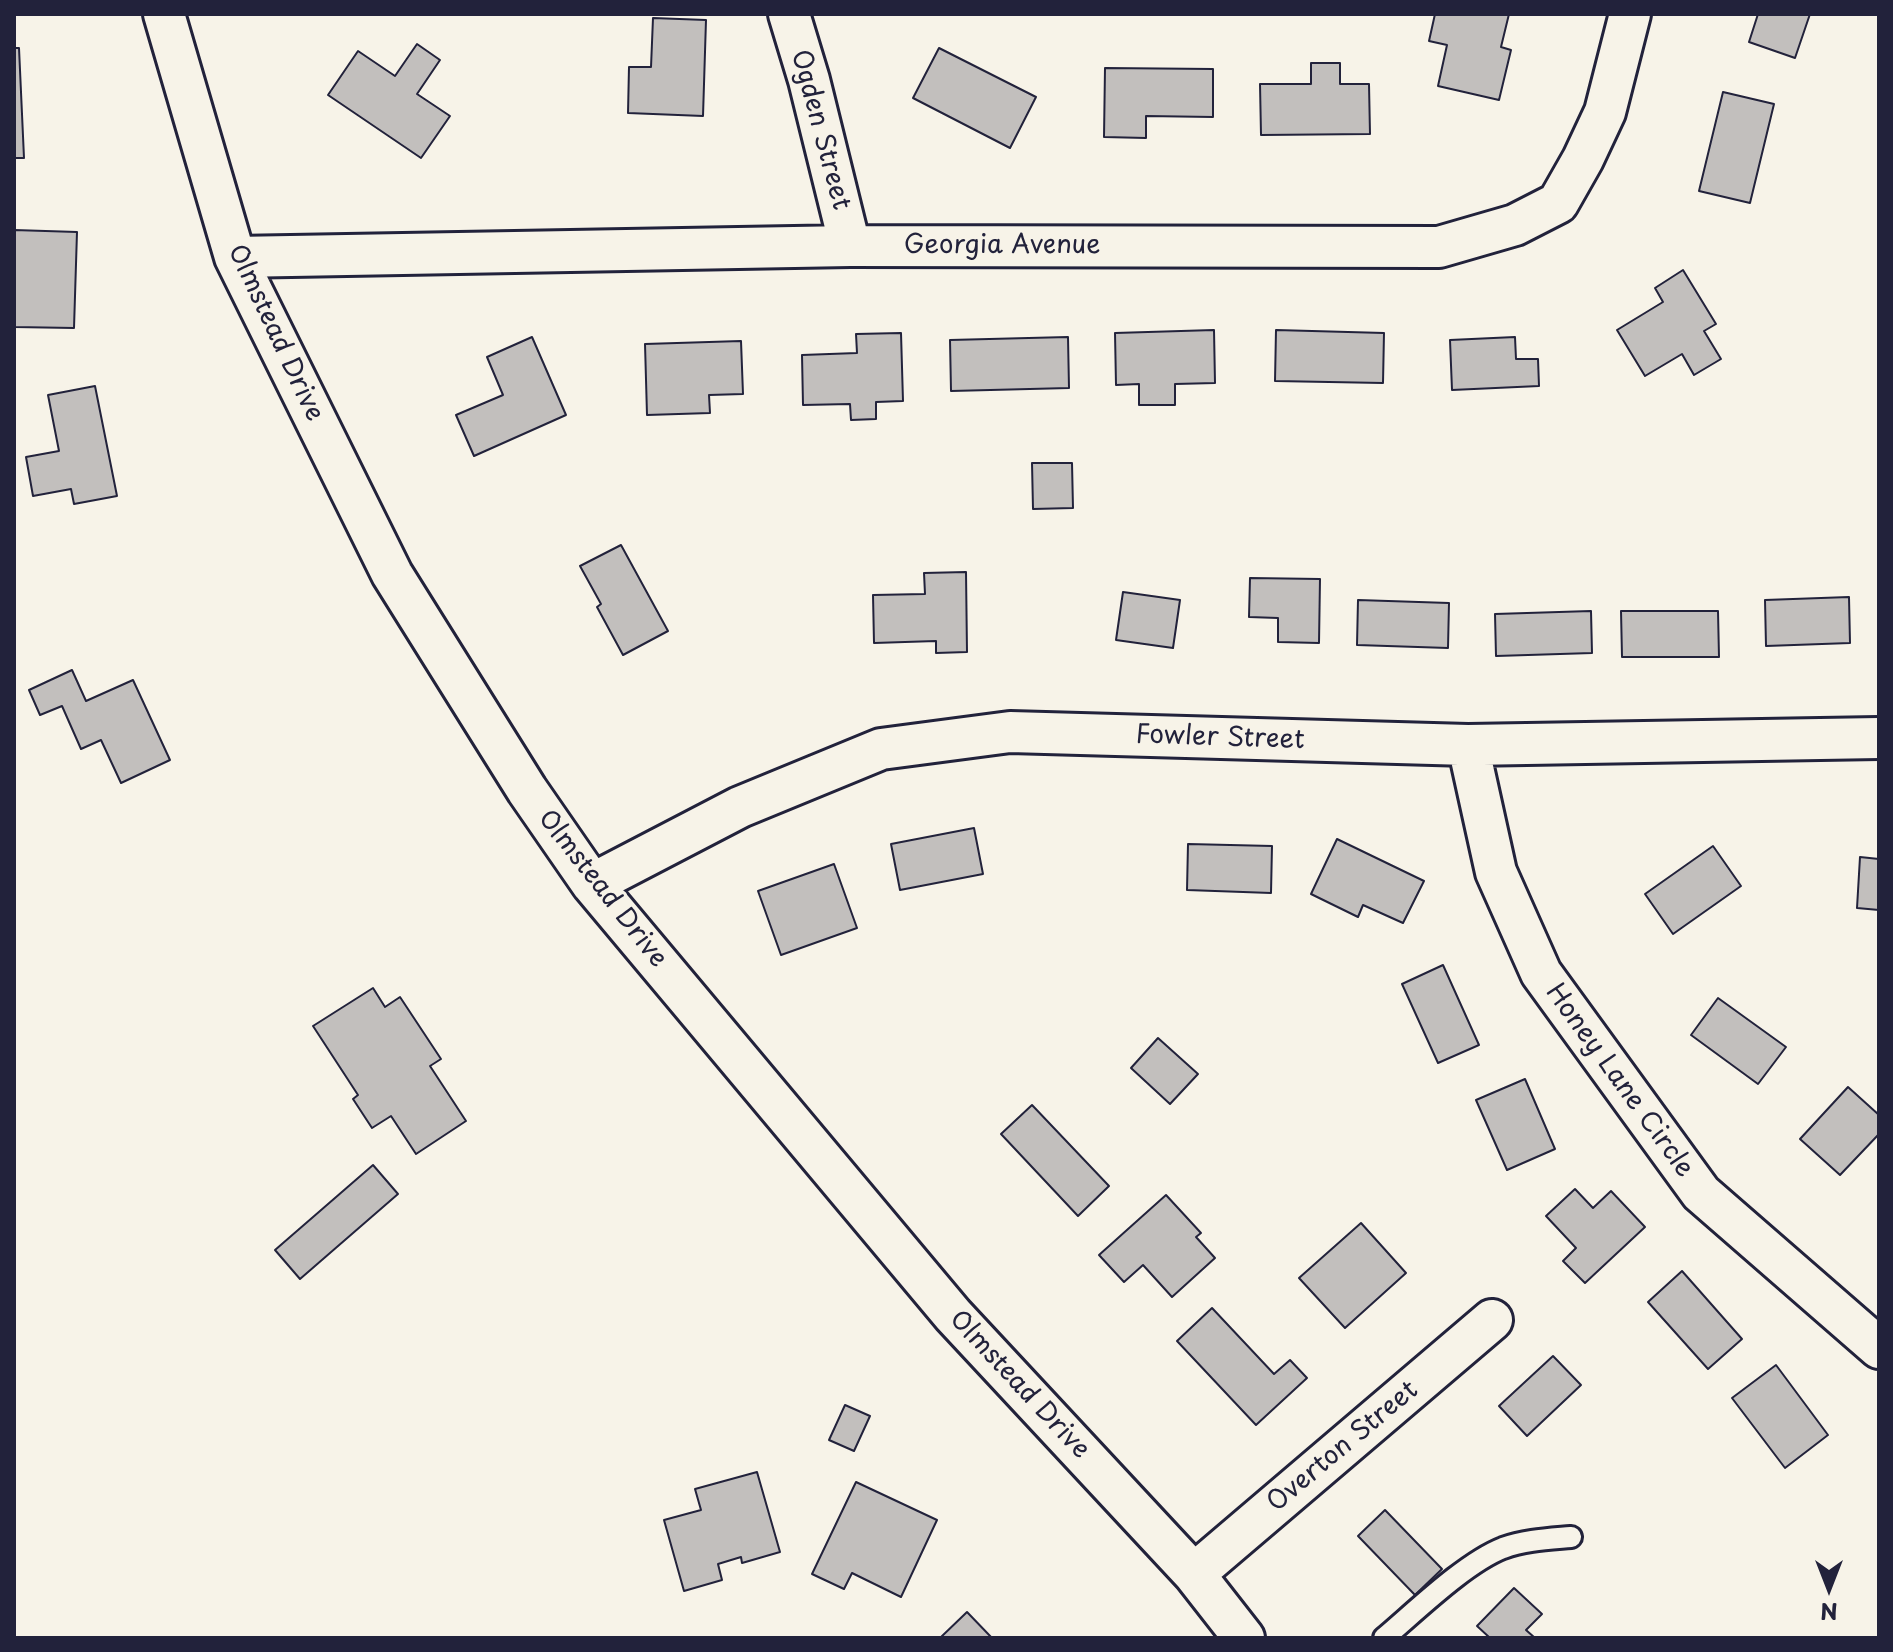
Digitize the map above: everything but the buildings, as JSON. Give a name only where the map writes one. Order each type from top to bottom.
[{"type":"street","name":"Olmstead Drive","points":[[164,14],[235,257],[392,574],[527,790],[592,884],[953,1315],[1194,1574],[1232,1634]]},
{"type":"street","name":"Ogden Street","points":[[789,14],[809,80],[850,246]]},
{"type":"street","name":"Georgia Avenue","points":[[235,257],[850,246],[1439,247],[1515,225],[1558,203],[1605,112],[1630,14]]},
{"type":"street","name":"Fowler Street","points":[[592,884],[740,807],[881,749],[1010,732],[1468,745],[1879,738]]},
{"type":"street","name":"Honey Lane Circle","points":[[1468,745],[1496,872],[1541,973],[1701,1193],[1879,1348]]},
{"type":"street","name":"Overton Street","points":[[1194,1574],[1492,1320]]},
{"type":"lane","points":[[1384,1638],[1455,1578],[1502,1548],[1534,1540],[1571,1537]]}]
